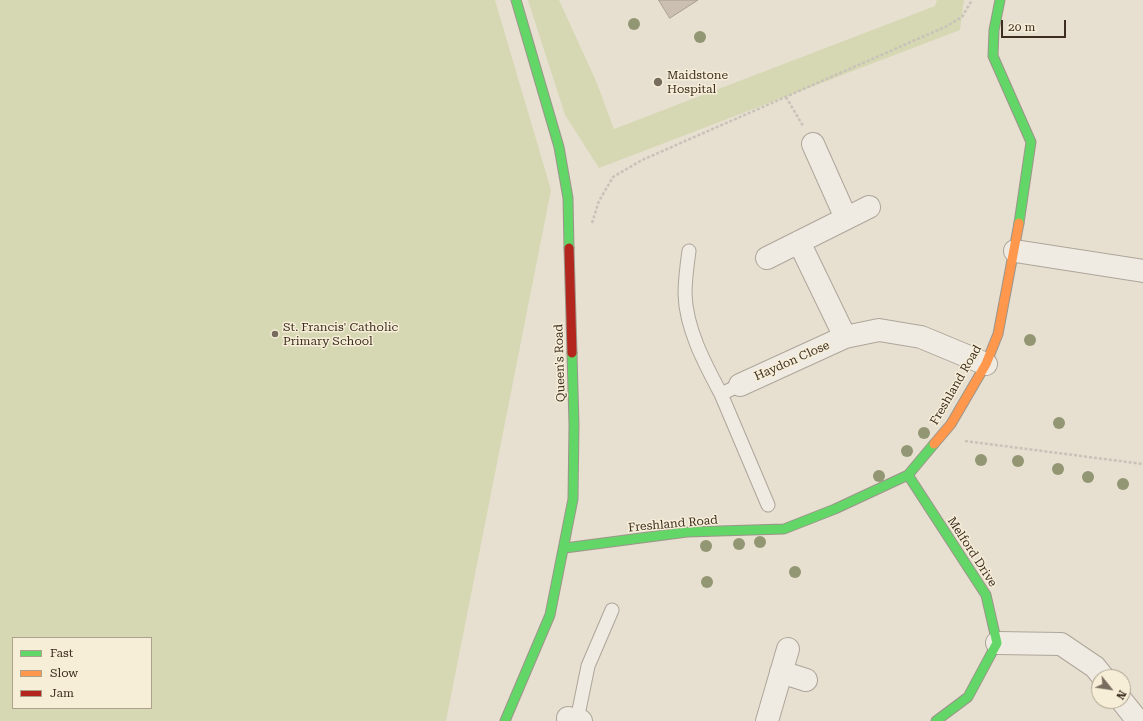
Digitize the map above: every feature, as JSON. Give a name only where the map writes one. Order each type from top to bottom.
[{"type":"street","name":"Queen's Road","points":[[505,721],[550,614],[573,499],[574,425],[568,198],[559,147],[516,0]]},
{"type":"street","name":"Freshland Road","points":[[564,548],[687,532],[784,529],[835,509],[908,475],[951,424],[986,364],[998,334],[1015,251],[1031,142],[994,56],[994,30],[1000,0]]},
{"type":"street","points":[[813,144],[846,218]]},
{"type":"street","points":[[768,258],[869,206]]},
{"type":"street","name":"Haydon Close","points":[[798,242],[845,337]]},
{"type":"street","points":[[1015,251],[1143,271]]},
{"type":"street","name":"Haydon Close","points":[[731,389],[845,337],[879,330],[921,337],[986,364]]},
{"type":"street","name":"Melford Drive","points":[[908,475],[986,595],[997,643]]},
{"type":"street","points":[[936,721],[968,697],[997,643],[1061,644],[1097,669]]},
{"type":"street","points":[[767,721],[788,649]]},
{"type":"street","points":[[781,672],[806,680]]},
{"type":"street","points":[[1128,709],[1138,721]]},
{"type":"lane","points":[[689,251],[685,294],[689,318],[706,366],[731,389],[768,504]]},
{"type":"lane","points":[[575,720],[588,666],[612,610]]},
{"type":"path","points":[[592,228],[594,214],[599,200],[613,177],[642,160],[945,27],[962,17],[972,0]]},
{"type":"path","points":[[786,97],[813,144]]},
{"type":"path","points":[[940,437],[1143,464]]},
{"type":"green space","name":"St. Francis' Catholic Primary School","points":[[0,0],[495,0],[551,190],[446,721],[0,721]]},
{"type":"green space","points":[[528,0],[559,0],[596,81],[614,129],[935,6],[937,0],[964,0],[960,30],[599,168],[565,115]]},
{"type":"building","points":[[659,0],[698,0],[670,18]]},
{"type":"traffic: fast","points":[[516,0],[559,147],[568,198],[569,248]]},
{"type":"traffic: fast","points":[[1000,0],[994,30],[993,56],[1031,142],[1019,223]]},
{"type":"traffic: fast","points":[[505,721],[550,615],[573,499],[574,425],[572,353]]},
{"type":"traffic: fast","points":[[565,548],[687,532],[784,529],[835,509],[908,475],[934,444]]},
{"type":"traffic: fast","points":[[908,475],[986,595],[997,643],[968,697],[936,721]]},
{"type":"traffic: slow","points":[[934,444],[951,424],[986,364],[998,334],[1019,223]]},
{"type":"traffic: jam","points":[[569,248],[572,353]]},
{"type":"place","name":"Maidstone Hospital","points":[[658,82]]},
{"type":"place","name":"St. Francis' Catholic Primary School","points":[[275,334]]}]
